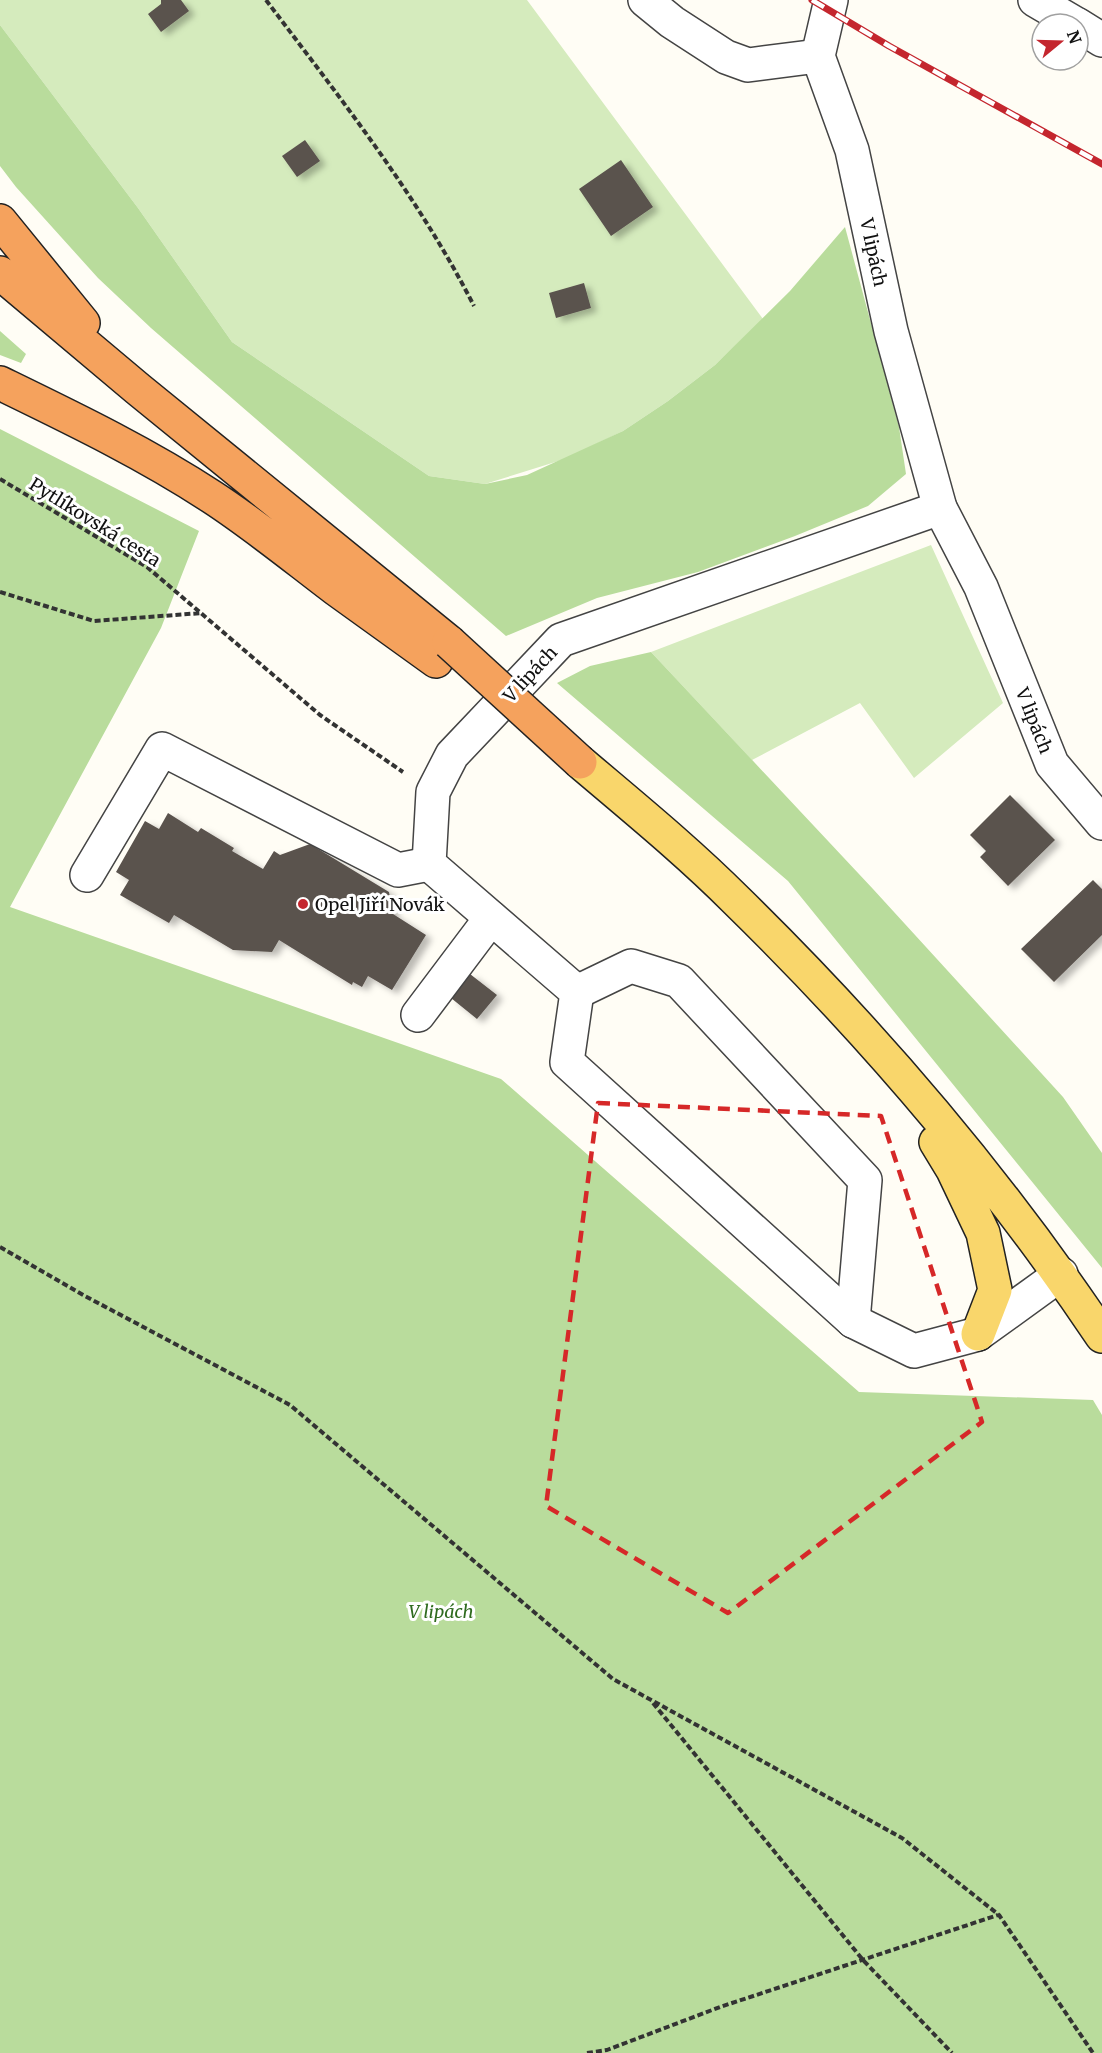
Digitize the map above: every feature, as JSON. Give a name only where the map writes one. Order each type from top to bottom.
[{"type":"highway","points":[[0,221],[138,389]]},
{"type":"highway","points":[[0,273],[443,651],[580,762]]},
{"type":"highway","points":[[0,383],[75,419],[165,468],[256,527],[338,590],[443,651]]},
{"type":"main road","points":[[580,762],[735,898],[886,1055],[1028,1231],[1061,1274],[1102,1336]]},
{"type":"main road","points":[[886,1055],[953,1170],[983,1233],[995,1290],[978,1334]]},
{"type":"street","points":[[645,0],[672,22],[726,57],[748,65],[818,56],[831,0]]},
{"type":"street","points":[[1035,0],[1055,12]]},
{"type":"street","name":"V lipách","points":[[818,56],[852,150],[891,331],[940,508],[981,587],[1052,764],[1102,823]]},
{"type":"street","name":"V lipách","points":[[432,792],[452,755],[561,640],[940,508]]},
{"type":"street","points":[[87,875],[162,749],[398,870],[429,864]]},
{"type":"street","points":[[429,864],[432,792]]},
{"type":"street","points":[[429,864],[577,993]]},
{"type":"street","points":[[418,1015],[491,918]]},
{"type":"street","points":[[577,993],[631,966],[679,981],[865,1180],[852,1321]]},
{"type":"street","points":[[577,993],[567,1062],[852,1321],[914,1351],[978,1334],[1061,1274]]},
{"type":"path","points":[[266,0],[362,128],[451,260],[474,306]]},
{"type":"path","name":"Pytlíkovská cesta","points":[[0,479],[147,567],[202,613]]},
{"type":"path","points":[[0,592],[94,621],[202,613],[320,715],[432,792]]},
{"type":"path","points":[[0,1247],[85,1296],[290,1405],[613,1679],[902,1838],[999,1915],[1093,2053]]},
{"type":"path","points":[[650,1700],[863,1960],[952,2053]]},
{"type":"path","points":[[587,2053],[607,2050],[720,2007],[999,1915]]},
{"type":"highlighted area","points":[[598,1103],[881,1116],[982,1422],[728,1613],[546,1506]]},
{"type":"green space","points":[[0,0],[527,0],[763,319],[715,365],[668,401],[623,431],[565,459],[485,484],[429,476],[232,342],[138,208],[0,25]]},
{"type":"green space","points":[[0,25],[138,208],[232,342],[429,476],[485,484],[527,475],[623,431],[668,401],[715,365],[790,291],[845,227],[899,427],[906,474],[868,506],[795,536],[698,572],[597,598],[506,636],[151,328],[98,278],[16,187],[0,166]]},
{"type":"green space","points":[[0,331],[26,354],[21,363],[0,355]]},
{"type":"green space","name":"V lipách","points":[[0,429],[199,531],[161,628],[10,907],[501,1079],[859,1392],[1093,1400],[1102,1415],[1102,2053],[0,2053]]},
{"type":"green space","points":[[931,545],[1003,703],[914,778],[860,703],[752,760],[651,652]]},
{"type":"green space","points":[[651,652],[873,889],[1063,1097],[1102,1153],[1102,1268],[788,881],[557,683],[590,666]]},
{"type":"building","points":[[161,0],[181,0],[189,11],[161,32],[148,14],[161,4]]},
{"type":"building","points":[[305,140],[320,161],[297,177],[282,156]]},
{"type":"building","points":[[621,160],[653,207],[611,236],[579,189]]},
{"type":"building","points":[[584,283],[591,308],[556,318],[549,293]]},
{"type":"building","points":[[1010,795],[1055,840],[1008,886],[980,857],[986,851],[970,835]]},
{"type":"building","points":[[168,813],[198,832],[201,828],[234,848],[232,851],[263,869],[274,851],[280,855],[310,844],[389,892],[393,914],[426,935],[392,990],[368,976],[362,987],[353,982],[352,985],[279,940],[272,952],[233,950],[174,915],[169,923],[120,895],[129,880],[116,872],[145,821],[159,829]]},
{"type":"building","points":[[1093,880],[1102,889],[1102,935],[1054,982],[1021,949]]},
{"type":"building","points":[[470,974],[497,995],[477,1019],[451,998]]},
{"type":"railway","points":[[812,0],[889,46],[1102,164]]},
{"type":"place","name":"Opel Jiří Novák","points":[[303,904]]}]
